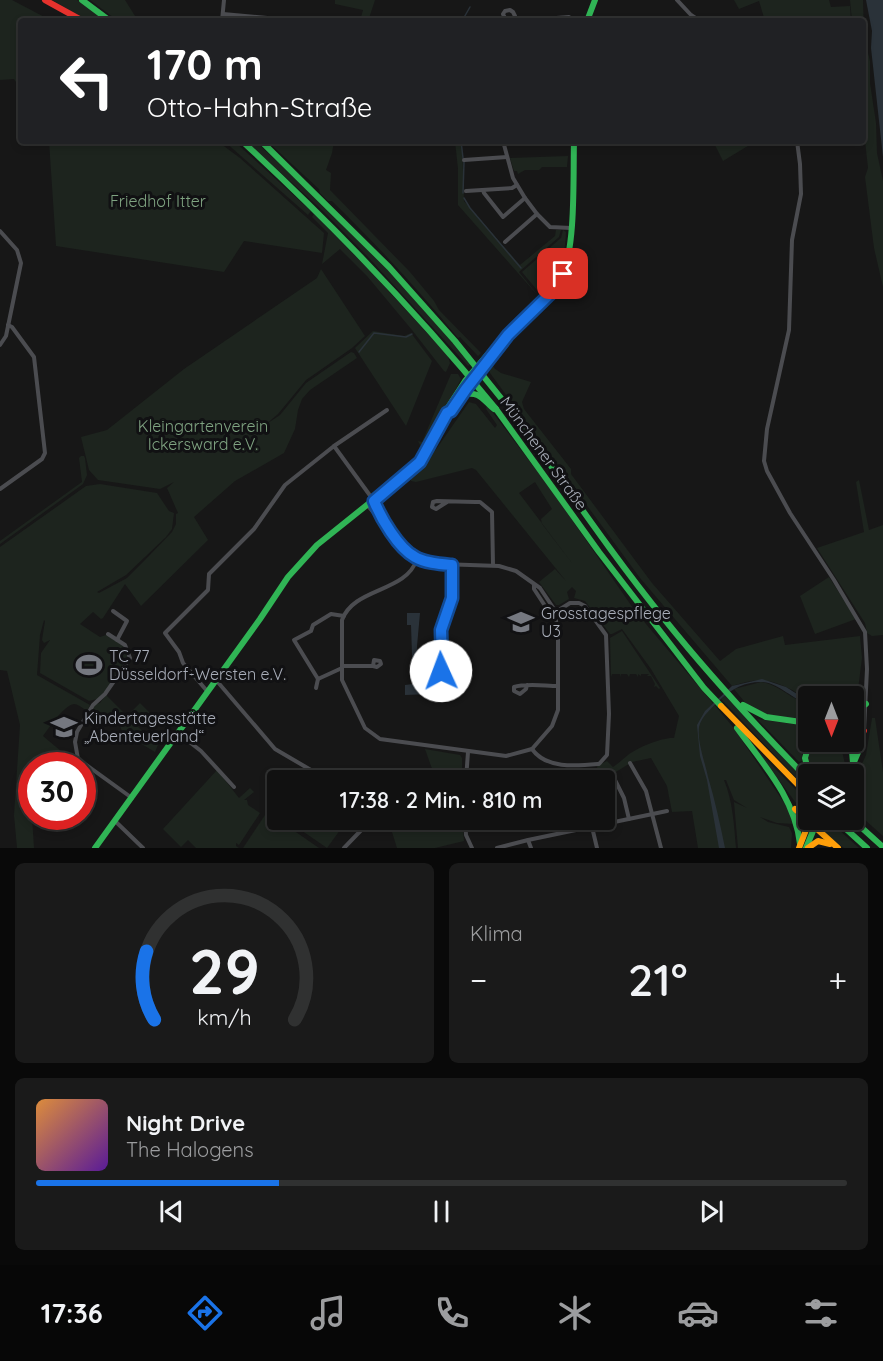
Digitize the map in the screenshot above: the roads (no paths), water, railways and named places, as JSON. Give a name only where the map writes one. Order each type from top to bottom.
[{"type":"main road","points":[[45,0],[78,18]]},
{"type":"main road","points":[[82,0],[106,18]]},
{"type":"main road","points":[[588,18],[595,0]]},
{"type":"main road","name":"Münchener Straße","points":[[245,144],[317,209],[441,341],[496,409],[618,577],[704,688],[798,785]]},
{"type":"main road","name":"Münchener Straße","points":[[264,144],[389,267],[479,369],[639,587],[721,686],[798,768]]},
{"type":"main road","points":[[95,848],[260,620],[288,577],[317,545],[420,462],[447,410],[471,378],[559,282],[570,249],[574,144]]},
{"type":"main road","points":[[447,413],[461,397],[471,378]]},
{"type":"main road","points":[[461,397],[470,392],[477,393],[496,409]]},
{"type":"main road","points":[[736,700],[761,716],[774,720],[798,722]]},
{"type":"main road","points":[[730,716],[798,812]]},
{"type":"main road","points":[[852,752],[854,764]]},
{"type":"main road","points":[[854,764],[858,752]]},
{"type":"main road","points":[[791,805],[803,847]]},
{"type":"main road","points":[[803,847],[806,830]]},
{"type":"main road","points":[[817,830],[837,847]]},
{"type":"main road","points":[[847,830],[867,848]]},
{"type":"main road","points":[[864,830],[883,847]]},
{"type":"main road","points":[[803,847],[821,841],[837,847]]},
{"type":"street","points":[[222,18],[224,0]]},
{"type":"street","points":[[677,0],[696,18]]},
{"type":"street","points":[[223,14],[267,18]]},
{"type":"street","points":[[558,18],[569,17]]},
{"type":"street","points":[[504,144],[517,185],[537,214],[550,226],[571,228]]},
{"type":"street","points":[[797,144],[801,195],[792,240],[789,326],[765,438],[764,462],[790,513],[862,626],[866,640],[866,704]]},
{"type":"street","points":[[464,160],[507,157]]},
{"type":"street","points":[[466,191],[512,188],[517,185]]},
{"type":"street","points":[[483,190],[503,217],[525,198]]},
{"type":"street","points":[[487,198],[493,190]]},
{"type":"street","points":[[506,242],[537,214]]},
{"type":"street","points":[[0,231],[20,257],[6,336],[0,345]]},
{"type":"street","points":[[0,489],[42,459],[45,453],[34,357],[12,327],[8,325]]},
{"type":"street","points":[[207,691],[183,663],[179,652],[165,633],[208,590],[208,574],[254,529],[285,485],[334,446],[387,410]]},
{"type":"street","points":[[334,446],[401,544],[417,559],[452,565],[493,565],[516,572],[534,585],[534,589],[549,612],[554,614]]},
{"type":"street","points":[[447,501],[480,502],[492,512],[493,565]]},
{"type":"street","points":[[371,503],[374,513],[380,515]]},
{"type":"street","points":[[417,559],[412,569],[402,579],[354,604],[344,616],[342,680],[365,728],[372,735],[387,741],[506,756],[532,749],[554,722],[558,710],[558,633],[554,614]]},
{"type":"street","points":[[444,666],[441,630],[452,598],[452,565]]},
{"type":"street","points":[[532,749],[544,761],[555,764],[596,764],[602,762],[608,754],[606,635],[585,606],[579,603],[570,603],[554,614]]},
{"type":"street","points":[[113,611],[128,621],[117,640]]},
{"type":"street","points":[[318,679],[294,640],[332,614],[344,616]]},
{"type":"street","points":[[77,752],[75,742],[77,732],[93,705],[105,694],[130,658],[125,645],[108,634]]},
{"type":"street","points":[[315,687],[318,679],[342,667],[373,666]]},
{"type":"street","points":[[215,680],[275,749],[311,770]]},
{"type":"street","points":[[527,685],[558,686]]},
{"type":"street","points":[[177,733],[201,751],[234,787]]},
{"type":"street","points":[[467,770],[468,752]]},
{"type":"street","points":[[630,763],[646,791],[661,848]]},
{"type":"street","points":[[96,772],[132,798]]},
{"type":"street","points":[[615,780],[624,798],[629,819]]},
{"type":"street","points":[[615,822],[668,811]]},
{"type":"street","points":[[115,821],[143,848]]},
{"type":"street","points":[[344,848],[361,830]]},
{"type":"street","points":[[466,830],[472,848]]},
{"type":"street","points":[[497,848],[576,830]]},
{"type":"street","points":[[593,830],[597,848]]},
{"type":"street","points":[[528,840],[531,848]]},
{"type":"waterway","points":[[464,18],[470,7]]},
{"type":"waterway","points":[[461,144],[463,158]]},
{"type":"waterway","points":[[463,193],[464,162]]},
{"type":"waterway","points":[[464,198],[521,268]]},
{"type":"waterway","points":[[359,352],[374,333],[406,337],[412,334]]},
{"type":"place","name":"Grosstagespflege U3","points":[[521,622]]},
{"type":"place","name":"TC 77 Düsseldorf-Wersten e.V.","points":[[89,665]]},
{"type":"place","name":"Kindertagesstätte „Abenteuerland“","points":[[64,727]]},
{"type":"park label","name":"Friedhof Itter","points":[[158,201]]},
{"type":"park label","name":"Kleingartenverein Ickersward e.V.","points":[[203,435]]}]
